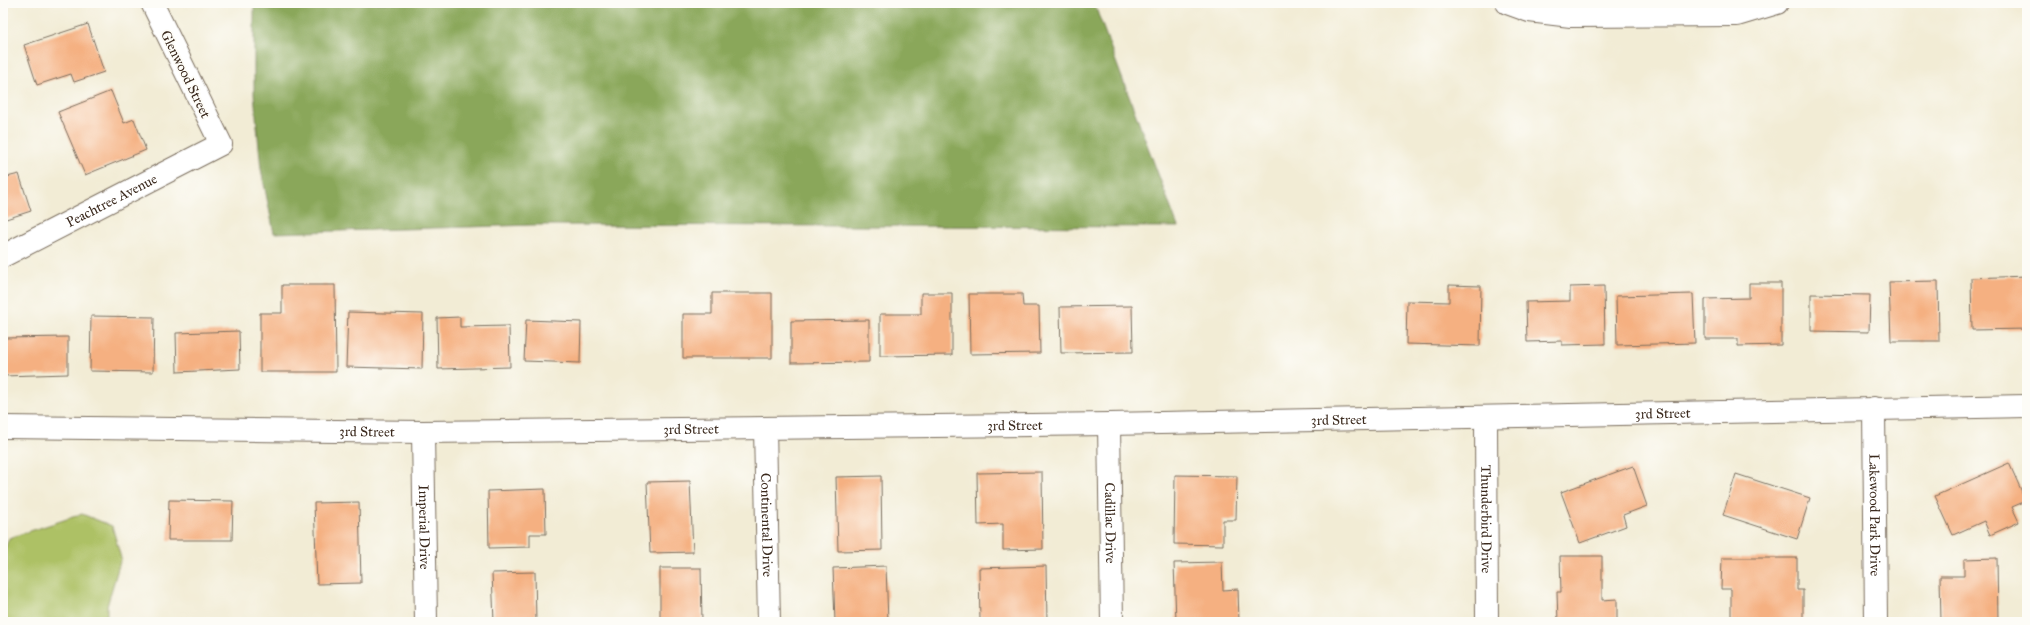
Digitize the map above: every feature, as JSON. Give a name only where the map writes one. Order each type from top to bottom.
[{"type":"street","name":"Glenwood Street","points":[[152,3],[221,144]]},
{"type":"street","points":[[1507,3],[1529,11],[1579,16],[1737,15],[1777,3]]},
{"type":"street","name":"Peachtree Avenue","points":[[3,256],[221,144]]},
{"type":"street","name":"3rd Street","points":[[3,427],[423,432],[1109,424],[2027,406]]},
{"type":"street","name":"Lakewood Park Drive","points":[[1874,408],[1876,622]]},
{"type":"street","name":"Thunderbird Drive","points":[[1486,417],[1487,622]]},
{"type":"street","name":"Cadillac Drive","points":[[1109,424],[1112,622]]},
{"type":"street","name":"Continental Drive","points":[[765,428],[769,622]]},
{"type":"street","name":"Imperial Drive","points":[[423,432],[426,622]]},
{"type":"green space","points":[[254,3],[1094,3],[1178,227],[533,225],[274,233],[261,169],[254,94]]},
{"type":"green space","points":[[82,514],[112,526],[121,558],[107,606],[107,622],[3,622],[3,554],[9,538]]},
{"type":"building","points":[[88,24],[104,72],[74,82],[71,74],[37,85],[24,45]]},
{"type":"building","points":[[111,91],[124,123],[134,119],[146,150],[85,175],[58,112]]},
{"type":"building","points":[[19,174],[31,211],[3,220],[3,178]]},
{"type":"building","points":[[2027,276],[2027,329],[1972,330],[1971,278]]},
{"type":"building","points":[[1938,281],[1939,341],[1891,341],[1889,282]]},
{"type":"building","points":[[1749,283],[1781,283],[1781,345],[1738,346],[1738,339],[1705,339],[1705,299],[1749,298]]},
{"type":"building","points":[[282,285],[335,285],[336,372],[260,372],[260,313],[282,313]]},
{"type":"building","points":[[1449,285],[1481,286],[1480,346],[1406,344],[1407,301],[1449,302]]},
{"type":"building","points":[[1604,286],[1605,344],[1562,345],[1562,341],[1527,342],[1526,302],[1570,301],[1570,287]]},
{"type":"building","points":[[712,293],[772,293],[772,358],[683,358],[683,314],[712,314]]},
{"type":"building","points":[[921,293],[952,293],[952,355],[880,356],[880,314],[921,314]]},
{"type":"building","points":[[969,294],[1022,294],[1023,306],[1039,306],[1040,353],[970,354]]},
{"type":"building","points":[[1693,294],[1695,343],[1617,345],[1616,296]]},
{"type":"building","points":[[1811,294],[1870,295],[1869,332],[1811,331]]},
{"type":"building","points":[[1132,306],[1133,352],[1061,353],[1060,307]]},
{"type":"building","points":[[348,312],[423,314],[422,369],[346,367]]},
{"type":"building","points":[[91,316],[154,317],[153,372],[90,371]]},
{"type":"building","points":[[460,317],[460,327],[509,326],[510,367],[438,369],[437,318]]},
{"type":"building","points":[[526,320],[581,322],[580,363],[524,361]]},
{"type":"building","points":[[869,320],[869,362],[791,363],[791,321]]},
{"type":"building","points":[[239,331],[240,369],[177,372],[176,333]]},
{"type":"building","points":[[68,337],[68,374],[3,376],[3,338]]},
{"type":"building","points":[[2009,463],[2026,501],[2012,507],[2019,522],[1990,535],[1984,521],[1953,535],[1935,496]]},
{"type":"building","points":[[1633,466],[1647,506],[1623,515],[1626,526],[1580,543],[1561,492]]},
{"type":"building","points":[[1042,472],[1043,549],[1003,550],[1003,524],[978,525],[977,473]]},
{"type":"building","points":[[1736,474],[1810,498],[1797,539],[1723,515]]},
{"type":"building","points":[[1175,475],[1237,476],[1236,520],[1223,520],[1223,545],[1174,544]]},
{"type":"building","points":[[881,476],[882,550],[838,551],[836,477]]},
{"type":"building","points":[[690,481],[693,552],[650,553],[647,482]]},
{"type":"building","points":[[545,489],[546,534],[530,534],[530,547],[489,548],[488,491]]},
{"type":"building","points":[[169,500],[233,501],[232,540],[168,540]]},
{"type":"building","points":[[359,502],[361,583],[317,584],[314,503]]},
{"type":"building","points":[[1560,556],[1602,556],[1602,600],[1617,599],[1617,622],[1558,622],[1557,592],[1561,592]]},
{"type":"building","points":[[1722,558],[1797,558],[1797,590],[1803,590],[1803,622],[1731,622],[1731,589],[1721,589]]},
{"type":"building","points":[[1997,558],[1998,622],[1941,622],[1940,576],[1964,576],[1964,559]]},
{"type":"building","points":[[1222,562],[1223,590],[1238,589],[1239,622],[1176,622],[1174,563]]},
{"type":"building","points":[[886,566],[888,622],[835,622],[833,568]]},
{"type":"building","points":[[1046,566],[1047,622],[980,622],[979,568]]},
{"type":"building","points":[[660,568],[701,568],[702,622],[660,622]]},
{"type":"building","points":[[535,572],[536,622],[494,622],[492,573]]}]
